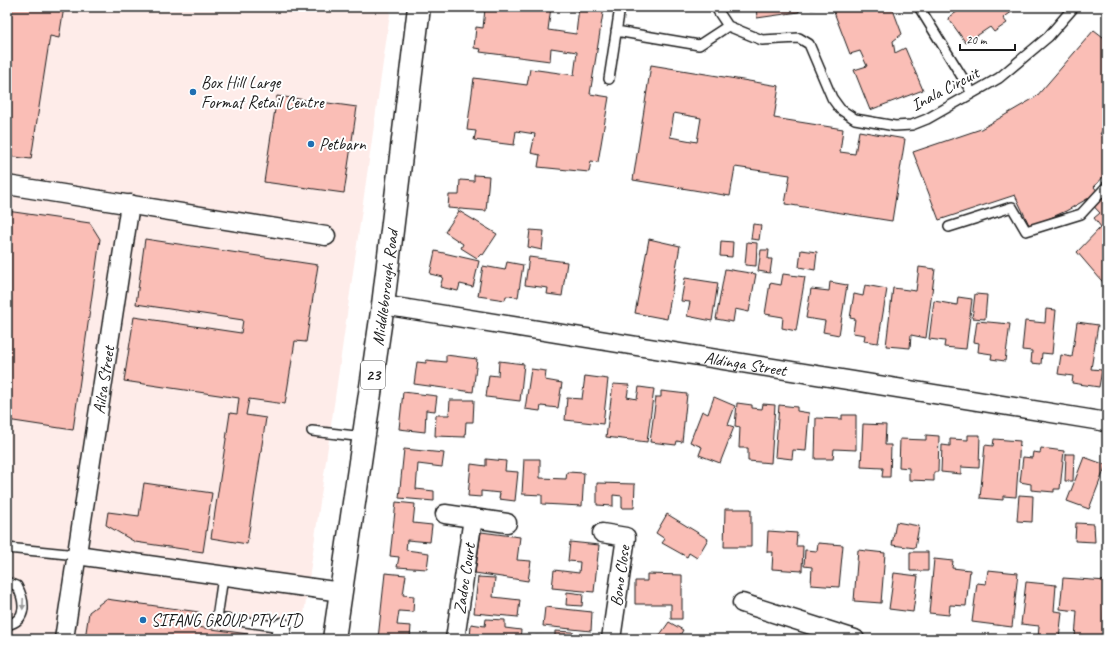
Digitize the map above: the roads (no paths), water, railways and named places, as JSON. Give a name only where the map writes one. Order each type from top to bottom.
[{"type":"main road","name":"Middleborough Road","points":[[334,639],[383,306],[419,7]]},
{"type":"street","points":[[7,185],[326,236]]},
{"type":"street","name":"Ailsa Street","points":[[64,639],[130,204]]},
{"type":"street","name":"Aldinga Street","points":[[383,306],[1107,422]]},
{"type":"street","points":[[445,514],[507,523]]},
{"type":"street","name":"Zadoc Court","points":[[455,639],[473,518]]},
{"type":"street","name":"Bono Close","points":[[602,534],[626,537],[611,639]]},
{"type":"street","points":[[77,555],[341,592]]},
{"type":"street","points":[[742,603],[856,639]]},
{"type":"lane","points":[[609,79],[620,7]]},
{"type":"lane","points":[[616,31],[699,45],[728,26],[718,11],[719,7]]},
{"type":"lane","points":[[919,7],[972,93]]},
{"type":"lane","name":"Inala Circuit","points":[[728,26],[762,40],[799,38],[809,44],[832,98],[840,109],[855,119],[895,126],[912,125],[927,119],[999,78],[1048,37],[1074,7]]},
{"type":"lane","points":[[949,227],[1012,207],[1026,231],[1081,214],[1107,186]]},
{"type":"lane","points":[[312,430],[364,437]]},
{"type":"lane","points":[[7,548],[77,555]]},
{"type":"lane","points":[[223,576],[217,618],[281,633]]},
{"type":"lane","points":[[7,582],[17,586],[24,599],[22,614],[15,623],[7,625]]},
{"type":"place","name":"Box Hill Large Format Retail Centre","points":[[193,92]]},
{"type":"place","name":"Petbarn","points":[[311,144]]},
{"type":"place","name":"SIFANG GROUP PTY LTD","points":[[143,620]]}]
